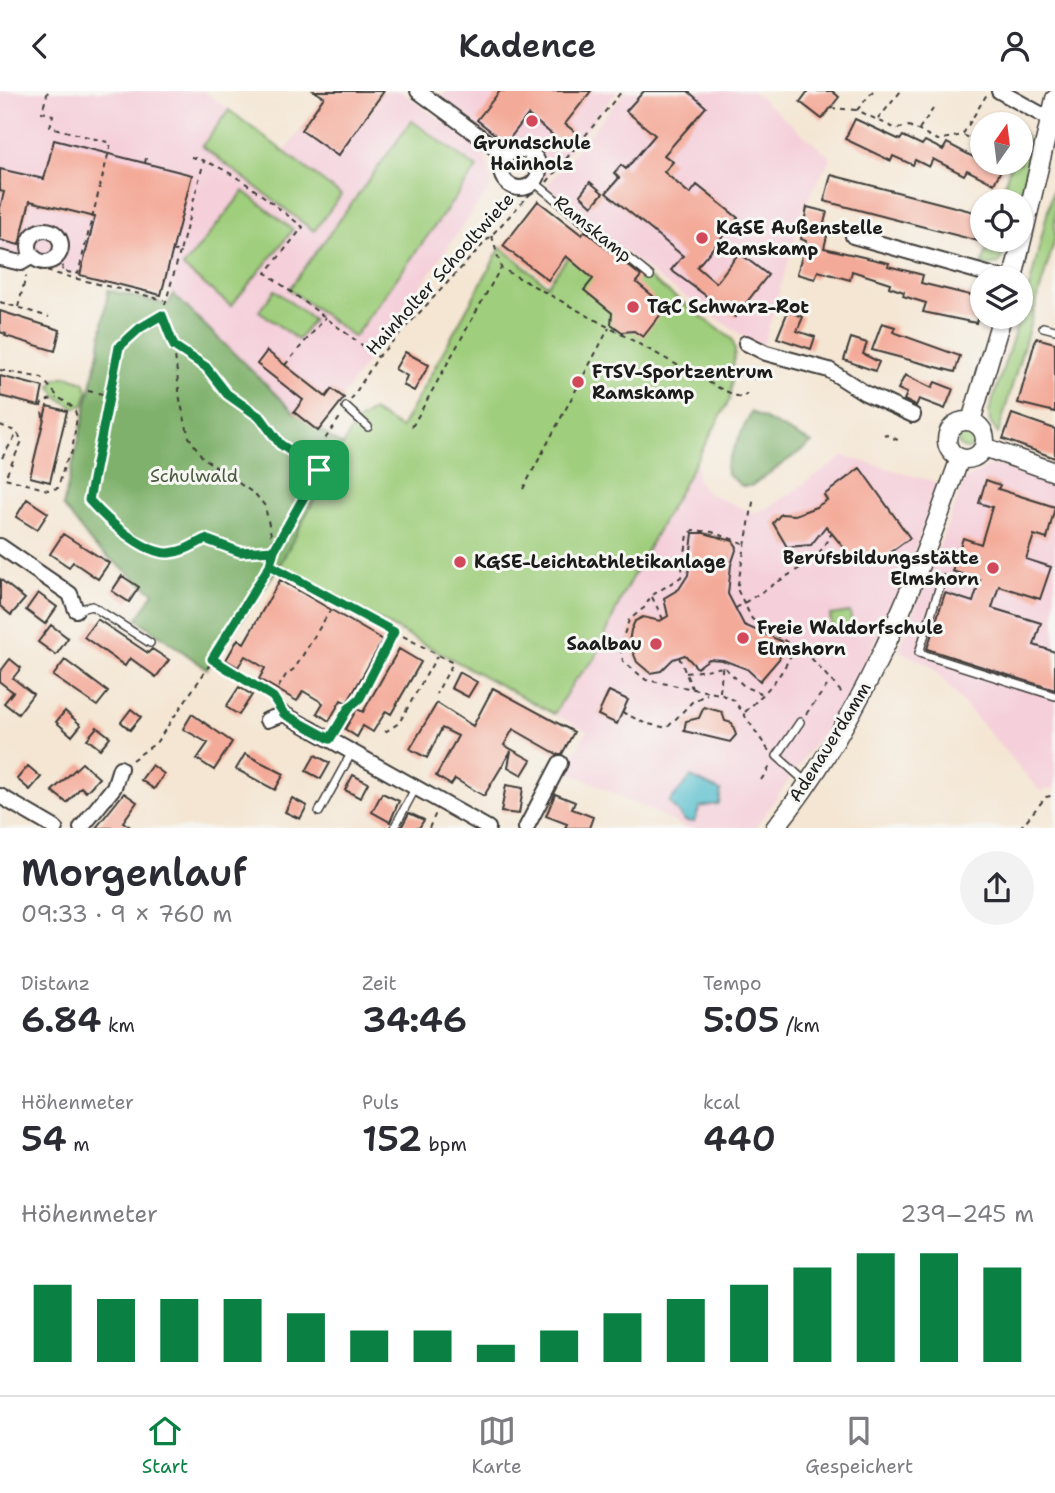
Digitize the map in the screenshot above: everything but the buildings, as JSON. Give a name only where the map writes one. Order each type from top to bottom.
[{"type":"street","points":[[418,91],[506,156]]},
{"type":"street","points":[[999,91],[1053,122]]},
{"type":"street","points":[[1016,266],[1053,122],[1055,99]]},
{"type":"street","points":[[519,150],[533,155],[539,168],[537,184],[521,188],[507,183],[500,170],[506,156],[519,150]]},
{"type":"street","points":[[853,236],[970,269]]},
{"type":"street","points":[[0,258],[26,261]]},
{"type":"street","points":[[971,421],[998,329]]},
{"type":"street","points":[[746,342],[785,359],[829,370],[865,393],[913,415]]},
{"type":"street","points":[[971,421],[982,428],[984,447],[977,456],[960,458],[948,445],[948,433],[957,423],[971,421]]},
{"type":"street","points":[[984,447],[1055,472]]},
{"type":"street","name":"Adenauerdamm","points":[[775,828],[857,703],[913,586],[960,458]]},
{"type":"street","points":[[0,546],[70,594],[76,610]]},
{"type":"street","points":[[267,720],[284,714],[488,828]]},
{"type":"street","points":[[526,828],[560,763]]},
{"type":"street","points":[[81,828],[114,787],[120,768]]},
{"type":"street","points":[[0,796],[55,828]]},
{"type":"lane","name":"Ramskamp","points":[[537,184],[650,276]]},
{"type":"lane","points":[[1043,327],[1055,330]]},
{"type":"lane","points":[[346,407],[368,427]]},
{"type":"lane","points":[[942,579],[919,653],[1055,697]]},
{"type":"lane","points":[[76,610],[92,605],[150,643]]},
{"type":"lane","points":[[800,722],[777,757],[807,783]]},
{"type":"lane","points":[[319,812],[352,751]]},
{"type":"lane","points":[[394,828],[416,787]]},
{"type":"path","points":[[18,307],[31,233],[37,229],[52,227],[59,231],[67,243],[62,271],[78,274],[111,143],[50,127],[53,115],[42,112],[48,91]]},
{"type":"path","name":"Hainholter Schooltwiete","points":[[120,768],[156,743],[212,659],[270,565],[274,550],[319,470],[325,439],[378,357],[537,184],[547,182],[622,91]]},
{"type":"path","points":[[857,110],[873,91]]},
{"type":"path","points":[[877,120],[901,91]]},
{"type":"path","points":[[963,135],[989,91]]},
{"type":"path","points":[[831,108],[857,110],[896,129],[909,126],[939,140],[963,135],[970,138]]},
{"type":"path","points":[[918,130],[933,109]]},
{"type":"path","points":[[191,156],[204,160],[251,188],[303,227],[266,273],[378,357]]},
{"type":"path","points":[[145,163],[146,158]]},
{"type":"path","points":[[162,315],[140,328],[119,347],[89,500],[118,531],[166,553],[185,550],[205,539],[240,552],[274,550],[265,506],[256,495],[203,458],[189,437],[180,400],[174,346],[162,315],[204,160]]},
{"type":"path","points":[[411,427],[501,268],[492,236]]},
{"type":"path","points":[[172,250],[180,251]]},
{"type":"path","points":[[26,261],[165,301]]},
{"type":"path","points":[[501,268],[719,388],[741,398],[747,394]]},
{"type":"path","points":[[0,302],[49,317]]},
{"type":"path","points":[[285,365],[326,317]]},
{"type":"path","points":[[523,489],[609,327]]},
{"type":"path","points":[[174,346],[206,367],[227,394],[261,418],[280,444],[319,470]]},
{"type":"path","points":[[0,370],[42,378],[58,397],[74,408],[77,417],[72,452],[55,491],[5,478],[22,441],[18,432],[0,425]]},
{"type":"path","points":[[740,374],[758,380]]},
{"type":"path","points":[[88,391],[110,395]]},
{"type":"path","points":[[43,417],[41,405],[44,401],[58,397]]},
{"type":"path","points":[[2,458],[18,432]]},
{"type":"path","points":[[884,434],[900,441]]},
{"type":"path","points":[[754,497],[743,543],[737,589],[743,604],[752,619],[813,659],[831,681],[857,703]]},
{"type":"path","points":[[743,543],[712,532],[693,530],[688,535],[681,576],[651,596],[623,631],[620,646],[623,661],[646,680],[720,694],[734,700],[745,713],[764,746],[777,757],[761,780]]},
{"type":"path","points":[[736,608],[816,558],[832,533]]},
{"type":"path","points":[[270,565],[453,663],[436,695]]},
{"type":"path","points":[[651,596],[663,619]]},
{"type":"path","points":[[273,697],[286,675],[295,668],[336,600]]},
{"type":"path","points":[[330,739],[348,709],[360,698],[394,632]]},
{"type":"path","points":[[745,713],[788,664],[794,647]]},
{"type":"path","points":[[385,732],[399,723],[438,655]]},
{"type":"path","points":[[679,657],[693,689]]},
{"type":"path","points":[[212,659],[273,697],[284,714]]},
{"type":"path","points":[[720,694],[723,660]]},
{"type":"path","points":[[686,673],[723,667]]},
{"type":"path","points":[[723,667],[745,688],[764,694]]},
{"type":"path","points":[[800,722],[831,681]]},
{"type":"path","points":[[622,712],[644,723],[667,727],[692,702],[708,693]]},
{"type":"path","points":[[1020,828],[1046,797],[1055,796]]},
{"type":"path","points":[[429,828],[442,801]]},
{"type":"shaded area","points":[[0,91],[204,91],[285,152],[328,91],[401,91],[485,152],[492,185],[318,431],[294,412],[164,286],[161,295],[59,271],[0,252]]},
{"type":"shaded area","name":"Grundschule Hainholz","points":[[446,91],[618,91],[544,181],[544,168],[537,152],[528,146],[501,144],[441,98]]},
{"type":"shaded area","name":"KGSE Außenstelle Ramskamp","points":[[625,91],[752,91],[831,158],[805,204],[763,346],[747,339],[651,273],[549,189],[548,184]]},
{"type":"shaded area","name":"Freie Waldorfschule Elmshorn","points":[[844,456],[939,483],[905,577],[851,692],[755,828],[686,828],[566,770],[587,731],[554,714],[573,681],[595,659],[623,594],[696,459],[697,480],[707,493],[753,513],[770,507]]},
{"type":"shaded area","name":"Berufsbildungsstätte Elmshorn","points":[[994,464],[1055,486],[1055,788],[1040,791],[932,667],[899,650],[965,479]]},
{"type":"green space","points":[[229,110],[341,195],[314,231],[202,146]]},
{"type":"green space","points":[[412,121],[477,168],[354,337],[289,289]]},
{"type":"green space","points":[[1008,175],[1025,175],[1021,189],[1003,189]]},
{"type":"green space","points":[[1055,181],[1055,239],[1033,314],[1033,273]]},
{"type":"green space","points":[[244,191],[293,230],[231,306],[183,267]]},
{"type":"green space","points":[[590,228],[648,277],[732,339],[735,350],[730,399],[623,594],[595,659],[574,681],[554,714],[279,566],[355,423],[372,411],[401,428],[501,247],[547,285]]},
{"type":"green space","points":[[986,252],[1004,252],[999,264],[982,266]]},
{"type":"green space","name":"Schulwald","points":[[108,290],[168,305],[173,294],[294,412],[343,446],[279,566],[207,669],[137,619],[154,593],[93,545],[63,506],[99,352]]},
{"type":"green space","points":[[275,290],[313,320],[298,340],[259,311]]},
{"type":"green space","points":[[1016,329],[1029,329],[998,434],[990,422],[989,412]]},
{"type":"green space","points":[[67,376],[84,382],[88,391],[84,405],[74,408],[58,397],[51,387],[55,379]]},
{"type":"green space","points":[[751,412],[812,443],[751,486],[742,486],[727,474],[726,465]]},
{"type":"green space","points":[[967,431],[973,434],[976,440],[973,446],[967,449],[961,446],[958,440],[961,434]]},
{"type":"green space","points":[[850,612],[853,632],[833,635],[830,615]]},
{"type":"water","points":[[691,777],[721,791],[719,804],[700,807],[694,822],[685,821],[669,802]]},
{"type":"place","name":"Grundschule Hainholz","points":[[532,121]]},
{"type":"place","name":"KGSE Außenstelle Ramskamp","points":[[702,238]]},
{"type":"place","name":"TGC Schwarz-Rot","points":[[633,307]]},
{"type":"place","name":"FTSV-Sportzentrum Ramskamp","points":[[578,382]]},
{"type":"place","name":"KGSE-Leichtathletikanlage","points":[[460,562]]},
{"type":"place","name":"Berufsbildungsstätte Elmshorn","points":[[993,568]]},
{"type":"place","name":"Freie Waldorfschule Elmshorn","points":[[743,638]]},
{"type":"place","name":"Saalbau","points":[[656,644]]},
{"type":"route","points":[[319,470],[274,550],[270,565],[212,659],[241,674],[273,697],[284,714],[330,739],[348,709],[360,698],[394,632],[270,565],[274,550],[240,552],[205,539],[185,550],[166,553],[118,531],[89,500],[119,347],[140,328],[162,315],[174,346],[206,367],[227,394],[261,418],[280,444],[319,470]]}]
